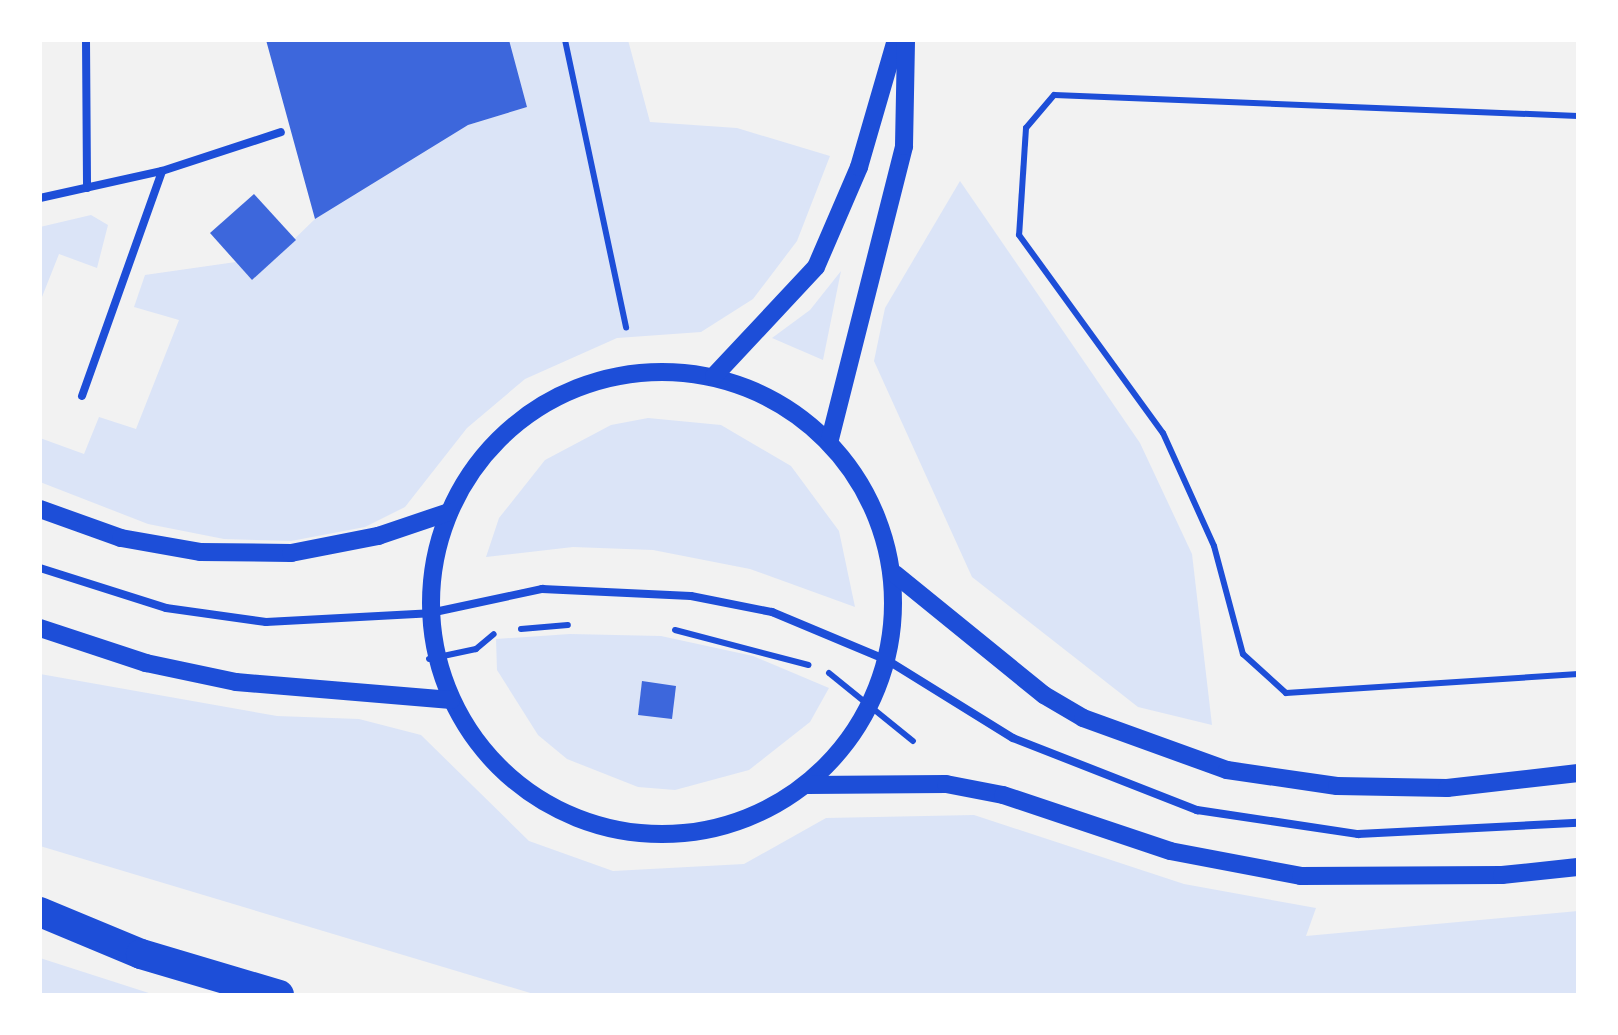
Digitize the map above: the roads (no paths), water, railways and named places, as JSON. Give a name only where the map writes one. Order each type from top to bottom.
[{"type":"highway","points":[[40,912],[140,954],[280,995]]},
{"type":"street","points":[[714,376],[816,267],[859,167],[896,40]]},
{"type":"street","points":[[829,443],[904,146],[906,40]]},
{"type":"street","points":[[636,373],[714,376],[780,404],[829,443],[861,485],[895,574],[887,660],[868,706],[857,729],[807,786],[755,816],[698,833],[618,830],[580,820],[527,792],[484,751],[429,659],[434,562],[449,512],[480,459],[512,427],[576,387],[636,373]]},
{"type":"street","points":[[40,509],[121,538],[200,552],[291,554],[378,536],[449,512]]},
{"type":"street","points":[[895,574],[1044,695],[1125,738],[1227,770],[1337,786],[1447,788],[1578,773]]},
{"type":"street","points":[[40,628],[146,664],[236,682],[451,700]]},
{"type":"street","points":[[807,786],[946,784],[1003,796],[1170,851],[1301,876],[1502,875],[1578,867]]},
{"type":"lane","points":[[86,40],[86,188]]},
{"type":"lane","points":[[40,198],[162,170],[280,132]]},
{"type":"lane","points":[[82,396],[162,170]]},
{"type":"lane","points":[[40,568],[166,608],[266,622],[430,614],[542,588],[691,596],[772,612],[887,660],[1013,738],[1196,810],[1358,834],[1578,823]]}]
